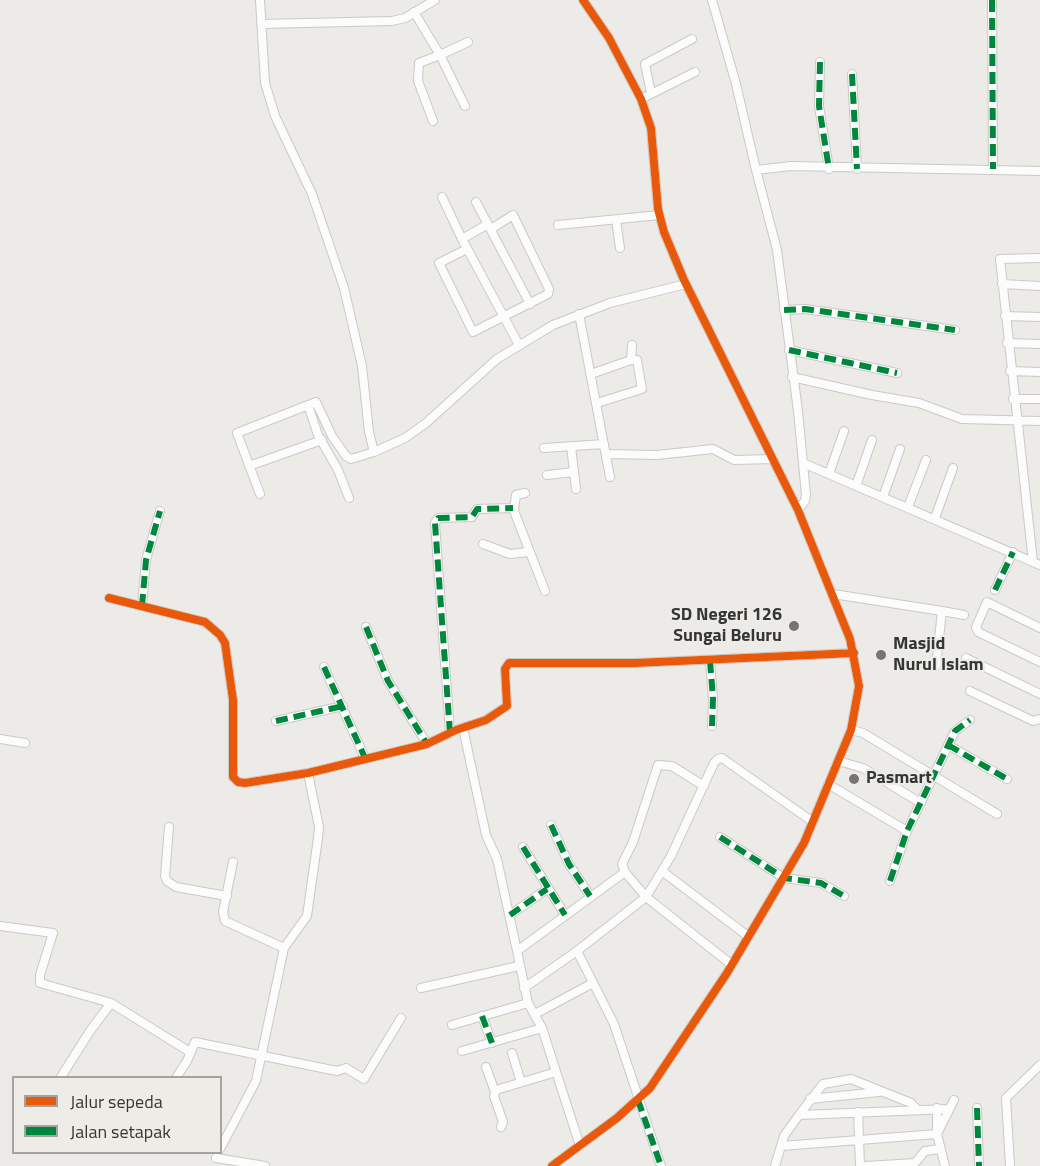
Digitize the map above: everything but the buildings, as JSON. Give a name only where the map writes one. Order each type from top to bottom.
[{"type":"street","points":[[260,0],[265,83],[275,116],[312,194],[344,288],[362,366],[369,432],[374,452]]},
{"type":"street","points":[[261,24],[392,21],[435,0]]},
{"type":"street","points":[[552,1166],[638,1100],[665,1069],[732,965],[784,878],[813,822],[851,730],[859,686],[854,653],[798,510],[684,280],[659,215],[651,128],[641,99],[609,38],[583,0]]},
{"type":"street","points":[[712,0],[736,84],[777,250],[803,463],[805,501],[798,510]]},
{"type":"street","points":[[992,0],[993,169]]},
{"type":"street","points":[[414,12],[440,55],[465,106]]},
{"type":"street","points":[[651,93],[645,63],[692,39]]},
{"type":"street","points":[[433,121],[418,81],[419,63],[468,42]]},
{"type":"street","points":[[820,62],[819,106],[829,169]]},
{"type":"street","points":[[641,99],[695,72]]},
{"type":"street","points":[[852,74],[857,169]]},
{"type":"street","points":[[756,170],[791,166],[829,169],[1040,171]]},
{"type":"street","points":[[442,197],[467,249],[519,345]]},
{"type":"street","points":[[476,202],[530,304]]},
{"type":"street","points":[[462,239],[513,215],[549,289],[548,294],[505,318],[473,332],[438,263],[467,249]]},
{"type":"street","points":[[558,225],[659,215]]},
{"type":"street","points":[[616,220],[620,248]]},
{"type":"street","points":[[1037,563],[1013,399],[1000,259],[1002,257],[1040,258]]},
{"type":"street","points":[[260,494],[237,433],[316,402],[332,436],[348,458],[374,452],[405,438],[426,423],[496,359],[553,325],[579,314],[684,280]]},
{"type":"street","points":[[1002,284],[1040,286]]},
{"type":"street","points":[[784,310],[805,309],[955,330]]},
{"type":"street","points":[[579,314],[610,477]]},
{"type":"street","points":[[1005,316],[1040,317]]},
{"type":"street","points":[[1007,343],[1040,344]]},
{"type":"street","points":[[631,360],[632,345]]},
{"type":"street","points":[[789,350],[897,373]]},
{"type":"street","points":[[591,374],[637,360],[642,389],[597,403]]},
{"type":"street","points":[[1010,371],[1040,372]]},
{"type":"street","points":[[792,377],[919,403],[962,420],[1040,421]]},
{"type":"street","points":[[1013,399],[1040,399]]},
{"type":"street","points":[[308,405],[349,498]]},
{"type":"street","points":[[829,474],[844,431]]},
{"type":"street","points":[[249,466],[322,440]]},
{"type":"street","points":[[856,486],[872,440]]},
{"type":"street","points":[[544,448],[604,444]]},
{"type":"street","points":[[571,446],[576,489]]},
{"type":"street","points":[[606,454],[657,455],[713,449],[734,460],[772,459]]},
{"type":"street","points":[[883,497],[900,449]]},
{"type":"street","points":[[908,507],[926,460]]},
{"type":"street","points":[[803,463],[1037,563]]},
{"type":"street","points":[[935,518],[953,468]]},
{"type":"street","points":[[547,475],[574,472]]},
{"type":"street","points":[[525,493],[516,495],[513,508],[545,591]]},
{"type":"street","points":[[450,733],[435,523],[438,518],[471,517],[477,509],[487,507],[513,508]]},
{"type":"street","points":[[142,606],[146,560],[160,510]]},
{"type":"street","points":[[483,544],[510,554],[529,552]]},
{"type":"street","points":[[995,590],[1013,552]]},
{"type":"street","points":[[832,594],[964,615]]},
{"type":"street","points":[[109,598],[205,622],[214,628],[225,643],[233,700],[233,777],[236,781],[245,783],[308,773],[427,744],[505,710],[508,703],[505,669],[508,663],[710,661],[854,653]]},
{"type":"street","points":[[1040,628],[987,602],[976,627],[978,632],[1040,662]]},
{"type":"street","points":[[936,666],[942,611]]},
{"type":"street","points":[[366,627],[388,681],[427,744]]},
{"type":"street","points":[[966,658],[1040,694]]},
{"type":"street","points":[[710,661],[713,698],[711,726]]},
{"type":"street","points":[[324,667],[365,758]]},
{"type":"street","points":[[970,691],[1033,721],[1040,719]]},
{"type":"street","points":[[276,720],[343,706]]},
{"type":"street","points":[[890,881],[907,831],[948,745],[958,727],[970,720]]},
{"type":"street","points":[[463,728],[486,834],[497,859],[528,1003],[542,1028],[580,1146]]},
{"type":"street","points":[[851,730],[863,734],[997,814]]},
{"type":"street","points":[[0,740],[25,743]]},
{"type":"street","points":[[948,745],[1007,779]]},
{"type":"street","points":[[524,988],[577,951],[646,897],[662,871],[714,763],[722,758],[813,822]]},
{"type":"street","points":[[838,761],[863,768],[921,803]]},
{"type":"street","points":[[704,786],[672,766],[658,765],[633,842],[623,861],[625,872],[646,897],[732,965]]},
{"type":"street","points":[[222,1148],[251,1093],[284,948],[307,916],[319,827],[308,773]]},
{"type":"street","points":[[828,784],[907,831]]},
{"type":"street","points":[[551,825],[569,864],[590,896]]},
{"type":"street","points":[[169,827],[165,876],[167,881],[176,887],[227,896]]},
{"type":"street","points":[[720,837],[784,878],[821,883],[844,896]]},
{"type":"street","points":[[523,847],[565,915]]},
{"type":"street","points":[[233,862],[223,912],[229,925],[284,948]]},
{"type":"street","points":[[662,871],[749,937]]},
{"type":"street","points":[[517,951],[625,872]]},
{"type":"street","points":[[510,915],[547,889]]},
{"type":"street","points":[[0,926],[52,931],[54,938],[40,975],[40,983],[111,1003],[190,1052]]},
{"type":"street","points":[[577,951],[607,1008],[661,1166]]},
{"type":"street","points":[[421,988],[519,966]]},
{"type":"street","points":[[535,1014],[593,983]]},
{"type":"street","points":[[63,1076],[90,1031],[111,1003]]},
{"type":"street","points":[[452,1025],[528,1003]]},
{"type":"street","points":[[482,1016],[492,1043]]},
{"type":"street","points":[[177,1076],[195,1042],[338,1071],[346,1068],[364,1079],[401,1018]]},
{"type":"street","points":[[462,1051],[542,1028]]},
{"type":"street","points":[[512,1053],[521,1082]]},
{"type":"street","points":[[1010,1166],[1006,1098],[1040,1065]]},
{"type":"street","points":[[486,1067],[503,1122],[501,1127]]},
{"type":"street","points":[[495,1092],[556,1072]]},
{"type":"street","points":[[775,1166],[784,1136],[823,1084],[850,1079],[871,1085],[879,1092],[911,1103],[917,1109]]},
{"type":"street","points":[[810,1099],[879,1092]]},
{"type":"street","points":[[937,1134],[954,1100]]},
{"type":"street","points":[[937,1108],[937,1134],[945,1166]]},
{"type":"street","points":[[977,1108],[979,1166]]},
{"type":"street","points":[[799,1115],[949,1109]]},
{"type":"street","points":[[858,1112],[860,1166]]},
{"type":"street","points":[[781,1146],[937,1134]]},
{"type":"street","points":[[867,1166],[915,1163],[925,1151],[940,1149]]},
{"type":"street","points":[[218,1156],[265,1166]]},
{"type":"marked path","points":[[992,0],[993,169]]},
{"type":"marked path","points":[[820,62],[819,106],[829,169]]},
{"type":"marked path","points":[[852,74],[857,169]]},
{"type":"marked path","points":[[784,310],[805,309],[955,330]]},
{"type":"marked path","points":[[789,350],[897,373]]},
{"type":"marked path","points":[[450,733],[435,523],[438,518],[472,517],[477,509],[513,508]]},
{"type":"marked path","points":[[142,606],[146,560],[160,511]]},
{"type":"marked path","points":[[995,590],[1013,552]]},
{"type":"marked path","points":[[366,627],[388,681],[427,744]]},
{"type":"marked path","points":[[710,661],[713,698],[712,726]]},
{"type":"marked path","points":[[324,667],[365,758]]},
{"type":"marked path","points":[[276,721],[343,706]]},
{"type":"marked path","points":[[890,881],[907,831],[955,731],[970,720]]},
{"type":"marked path","points":[[948,745],[1007,779]]},
{"type":"marked path","points":[[551,825],[569,864],[590,896]]},
{"type":"marked path","points":[[720,837],[784,878],[821,883],[844,896]]},
{"type":"marked path","points":[[523,847],[565,915]]},
{"type":"marked path","points":[[510,915],[547,889]]},
{"type":"marked path","points":[[482,1016],[492,1043]]},
{"type":"marked path","points":[[638,1100],[661,1166]]},
{"type":"marked path","points":[[977,1108],[979,1166]]},
{"type":"cycle path","points":[[552,1166],[617,1118],[650,1088],[727,973],[804,843],[851,730],[859,686],[850,639],[798,510],[684,280],[664,232],[658,209],[651,128],[641,99],[609,38],[583,0]]},
{"type":"cycle path","points":[[109,598],[205,622],[220,635],[225,643],[233,700],[233,777],[238,782],[245,783],[308,773],[427,744],[456,730],[486,720],[507,706],[505,669],[509,663],[635,663],[854,653]]},
{"type":"place","name":"SD Negeri 126 Sungai Beluru","points":[[794,626]]},
{"type":"place","name":"Masjid Nurul Islam","points":[[881,655]]},
{"type":"place","name":"Pasmart","points":[[854,779]]}]
